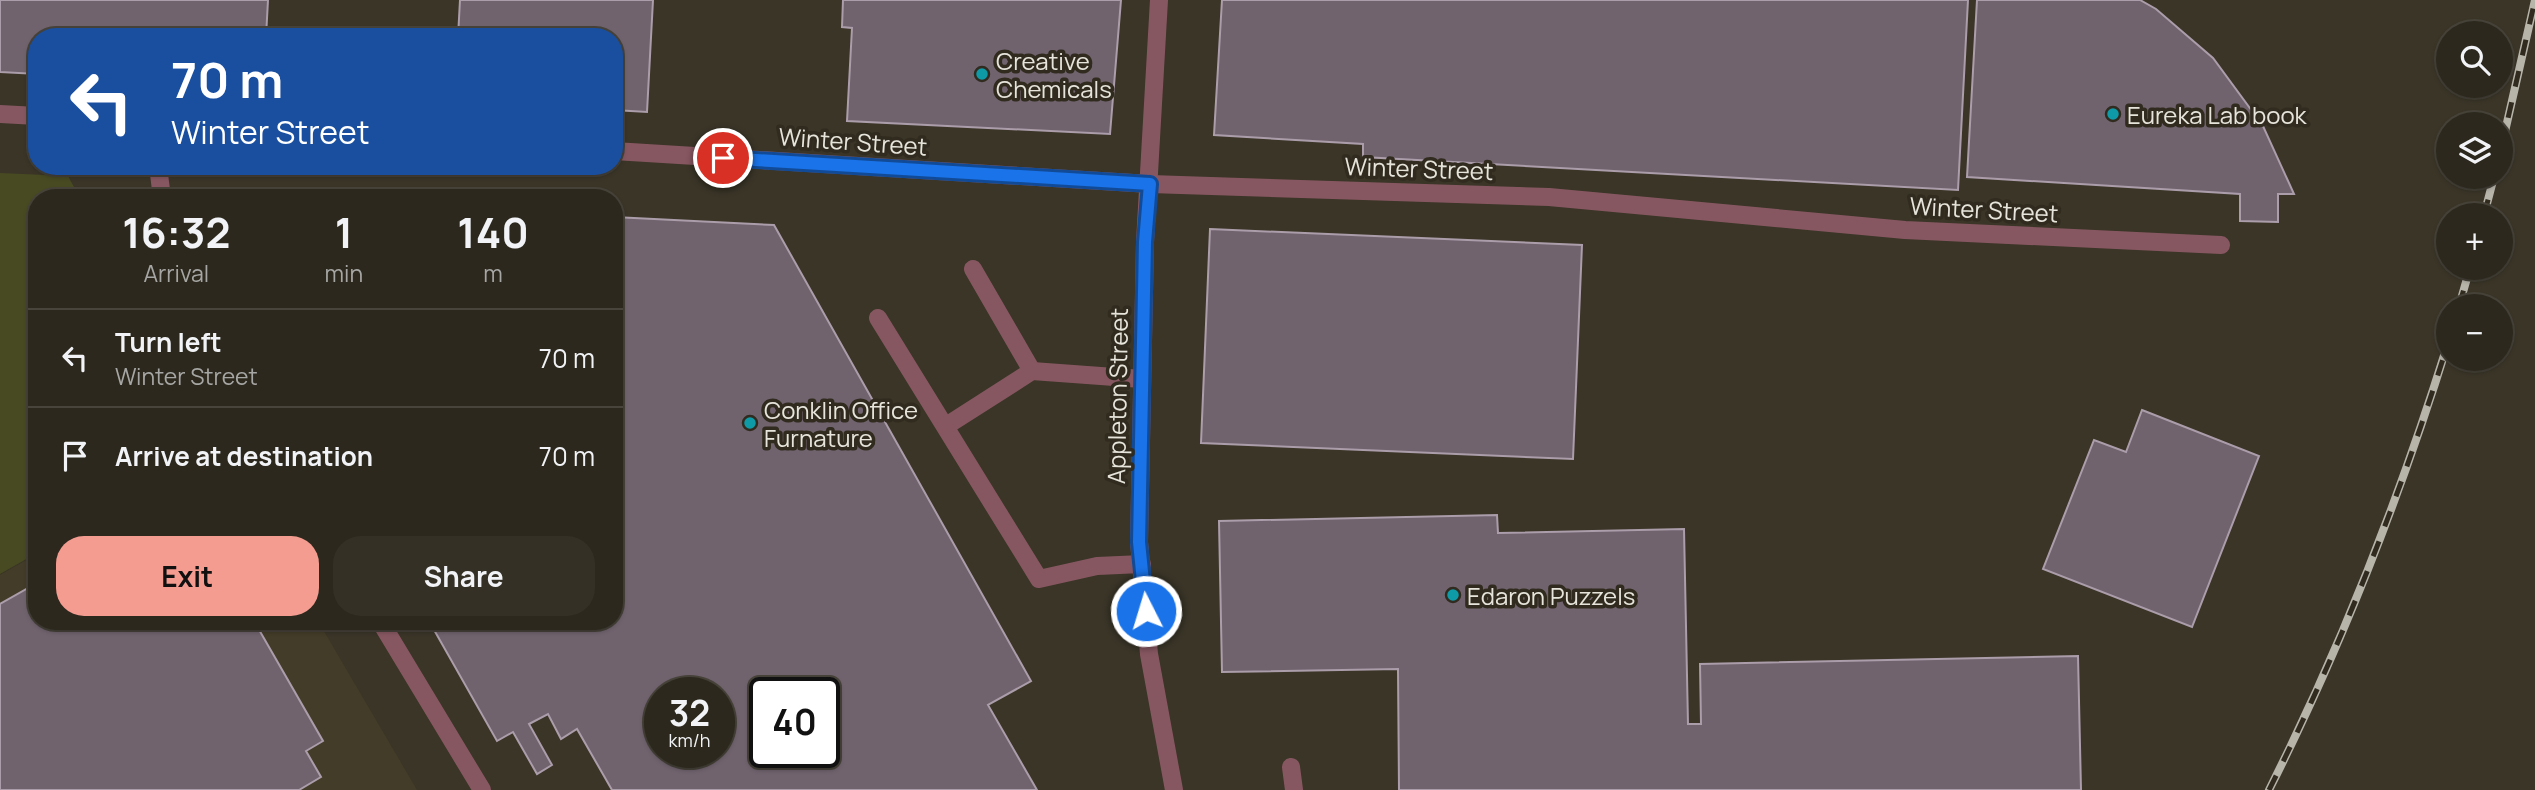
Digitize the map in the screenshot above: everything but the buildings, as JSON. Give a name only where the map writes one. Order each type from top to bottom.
[{"type":"street","name":"Appleton Street","points":[[1159,0],[1142,379],[1139,542],[1149,654],[1174,790]]},
{"type":"street","points":[[0,114],[28,116]]},
{"type":"street","name":"Winter Street","points":[[623,152],[1150,184],[1549,197],[1905,230],[2221,245]]},
{"type":"street","points":[[973,269],[1032,371]]},
{"type":"street","points":[[878,317],[1039,579],[1097,566],[1142,565]]},
{"type":"street","points":[[946,426],[1032,371],[1142,379]]},
{"type":"street","points":[[385,630],[482,790]]},
{"type":"street","points":[[1291,767],[1294,790]]},
{"type":"shaded area","points":[[28,559],[28,630],[323,630],[417,790],[0,790],[0,575]]},
{"type":"green space","points":[[0,173],[68,176],[75,189],[28,189],[28,558],[0,574]]},
{"type":"railway","points":[[2509,112],[2535,0]]},
{"type":"railway","points":[[2487,203],[2491,189]]},
{"type":"railway","points":[[2462,294],[2467,280]]},
{"type":"railway","points":[[2269,790],[2321,681],[2368,571],[2439,371]]},
{"type":"place","name":"Creative Chemicals","points":[[982,74]]},
{"type":"place","name":"Eureka Lab book","points":[[2113,114]]},
{"type":"place","name":"Conklin Office Furnature","points":[[750,423]]},
{"type":"place","name":"Edaron Puzzels","points":[[1453,595]]},
{"type":"route","points":[[723,158],[1150,184],[1145,242],[1139,542],[1146,611]]}]
